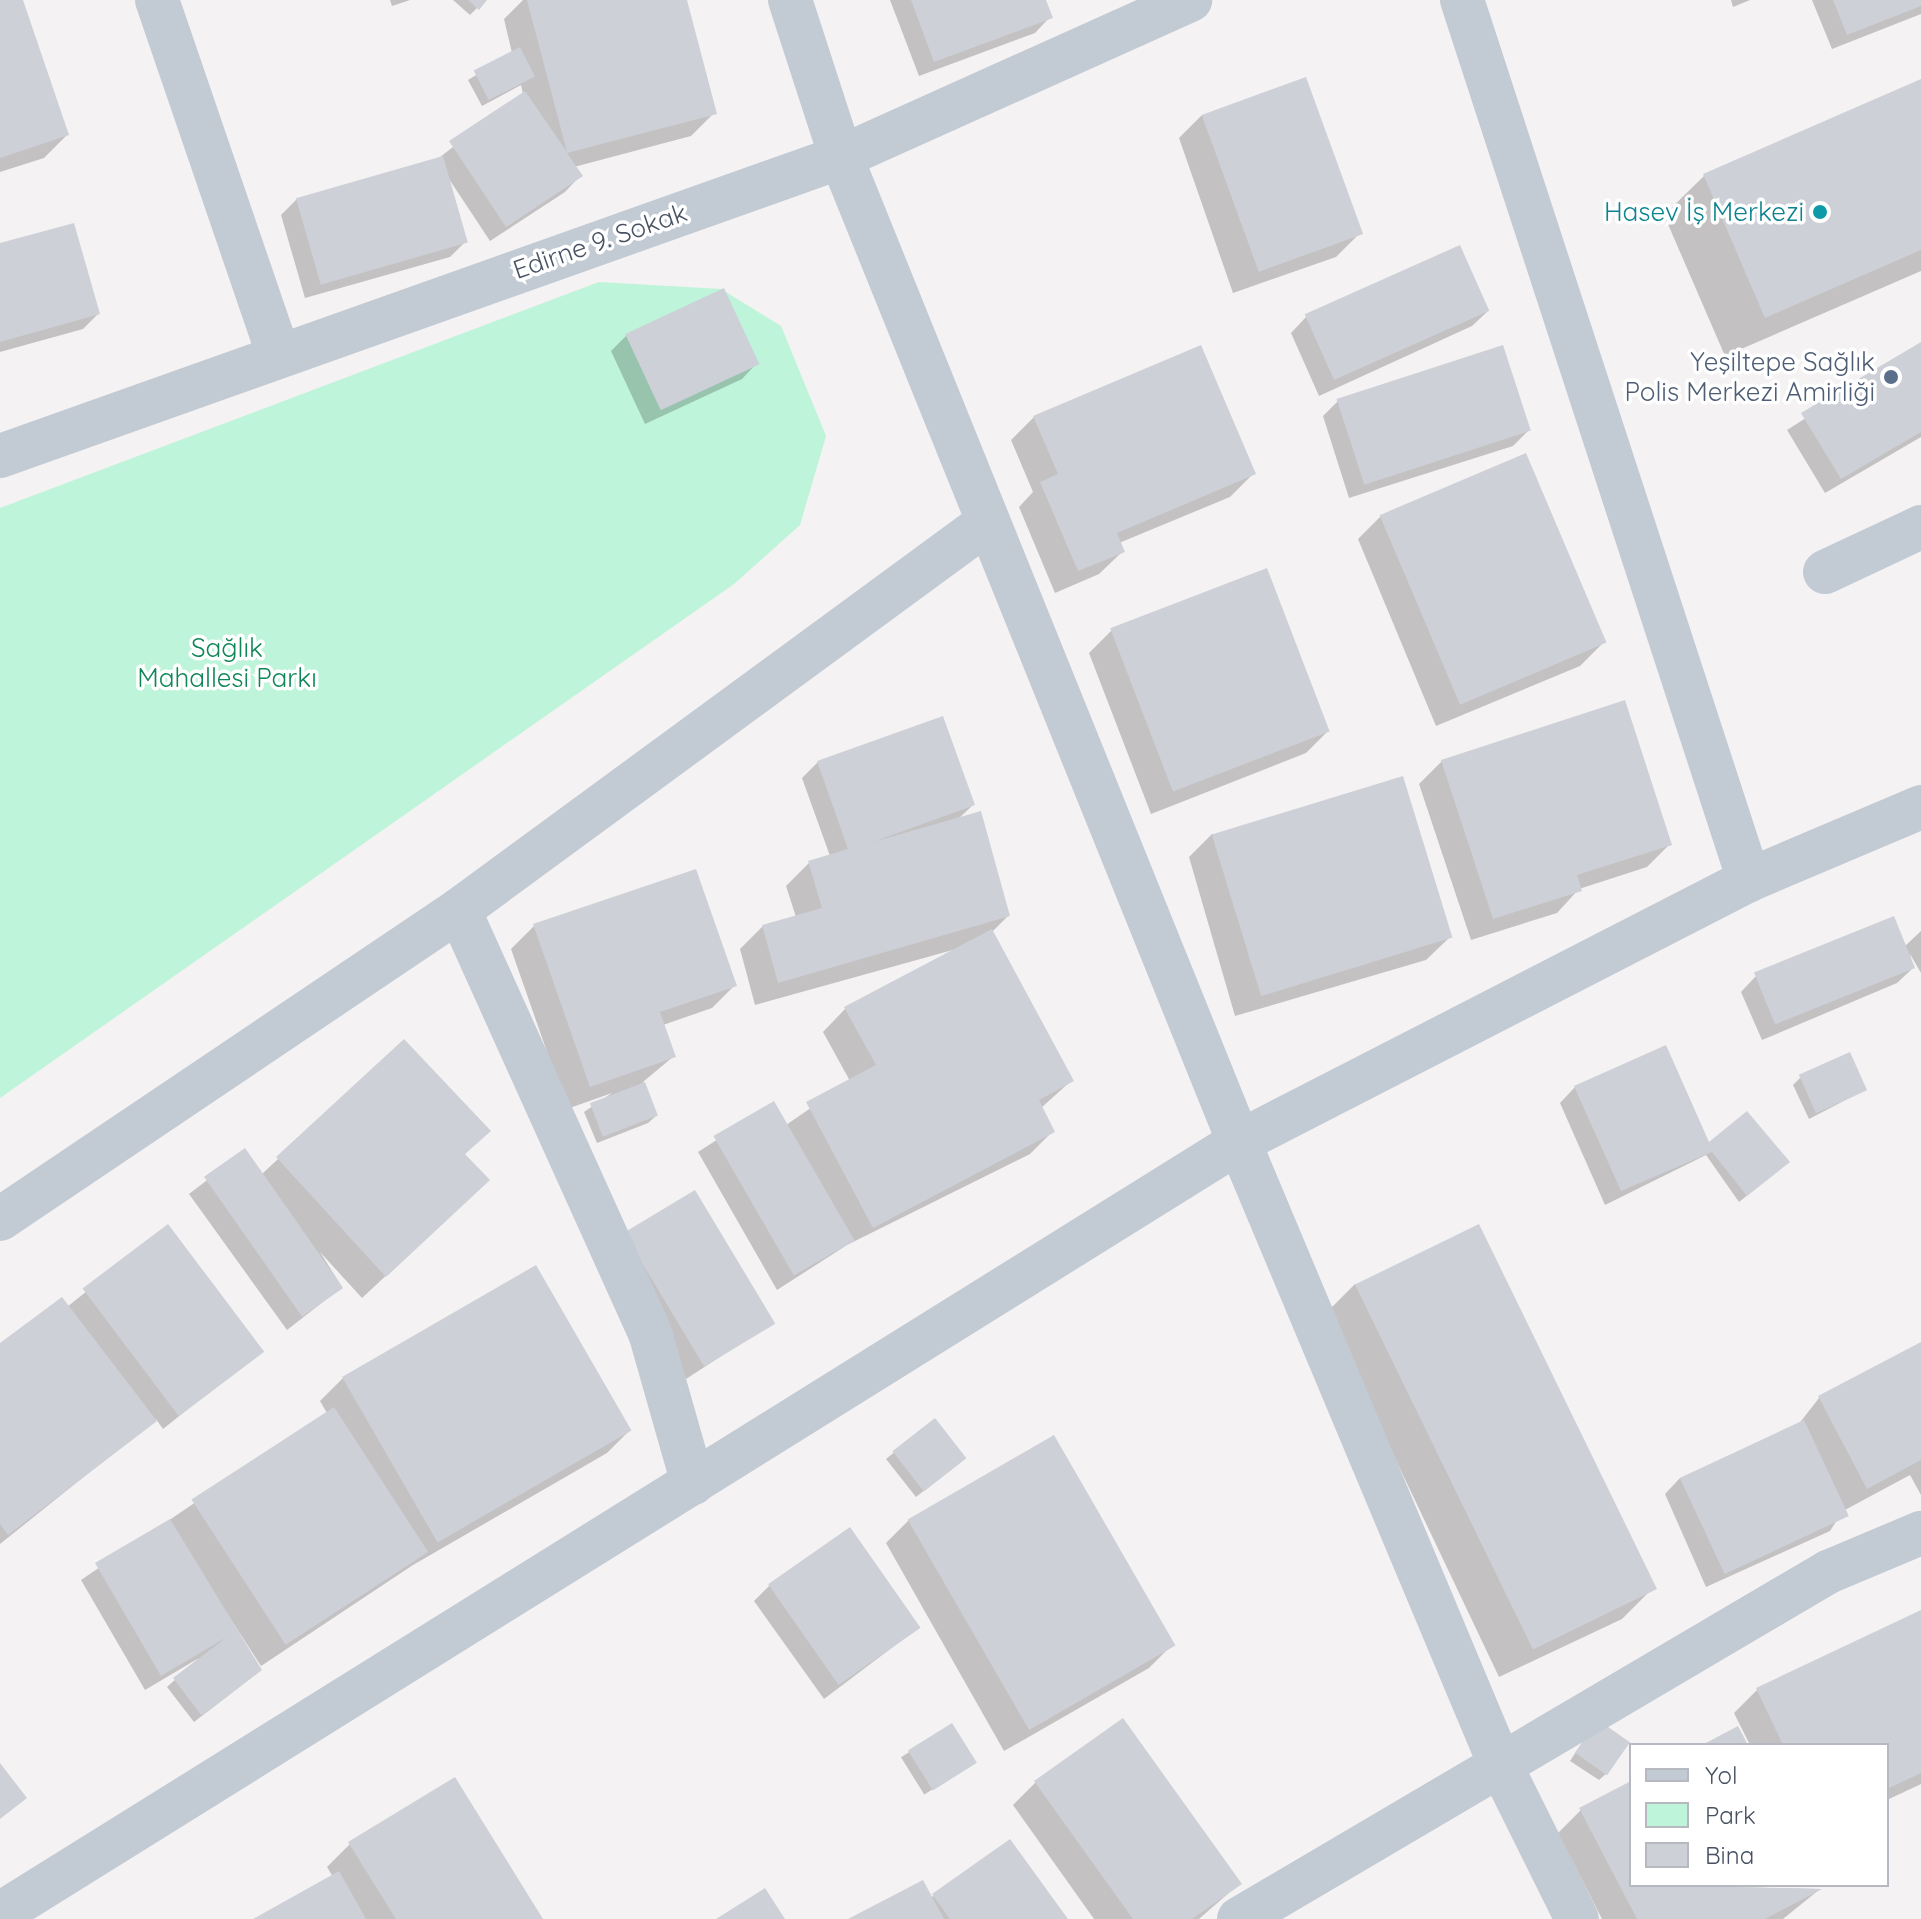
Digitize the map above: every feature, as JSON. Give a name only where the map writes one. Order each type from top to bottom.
[{"type":"street","points":[[157,0],[278,353]]},
{"type":"street","points":[[790,0],[841,157],[1239,1142],[1499,1762],[1577,1919]]},
{"type":"street","name":"Edirne 9. Sokak","points":[[0,456],[278,353],[841,157],[1190,0]]},
{"type":"street","points":[[1462,0],[1749,880]]},
{"type":"street","points":[[0,1219],[459,910],[988,522]]},
{"type":"street","points":[[1825,572],[1921,527]]},
{"type":"street","points":[[0,1914],[1239,1142],[1749,880],[1921,807]]},
{"type":"street","points":[[459,910],[651,1336],[693,1483]]},
{"type":"street","points":[[1239,1919],[1499,1762],[1828,1572],[1921,1533]]},
{"type":"green space","name":"Sağlık Mahallesi Parkı","points":[[599,282],[721,289],[781,326],[826,436],[800,525],[734,584],[0,1098],[0,508]]},
{"type":"building","points":[[0,0],[23,0],[69,135],[0,158]]},
{"type":"building","points":[[468,0],[487,0],[479,10]]},
{"type":"building","points":[[527,0],[687,0],[717,114],[567,153],[583,176],[506,227],[449,141],[525,91],[567,152]]},
{"type":"building","points":[[911,0],[1046,0],[1053,18],[934,62]]},
{"type":"building","points":[[1833,0],[1921,0],[1921,6],[1847,35]]},
{"type":"building","points":[[520,47],[535,76],[489,100],[474,71]]},
{"type":"building","points":[[1306,77],[1363,234],[1259,272],[1202,115]]},
{"type":"building","name":"Hasev İş Merkezi","points":[[1921,79],[1921,250],[1765,318],[1703,174]]},
{"type":"building","points":[[443,156],[468,243],[321,285],[296,198]]},
{"type":"building","points":[[74,223],[100,314],[0,342],[0,243]]},
{"type":"building","points":[[1460,245],[1489,311],[1334,380],[1305,314]]},
{"type":"building","points":[[724,288],[759,364],[661,410],[625,334]]},
{"type":"building","name":"Yeşiltepe Sağlık Polis Merkezi Amirliği","points":[[1921,342],[1921,432],[1841,479],[1801,413]]},
{"type":"building","points":[[1201,345],[1256,474],[1117,533],[1125,552],[1078,571],[1040,482],[1058,474],[1033,416]]},
{"type":"building","points":[[1503,345],[1531,431],[1364,485],[1337,399]]},
{"type":"building","points":[[1526,453],[1606,643],[1460,705],[1380,515]]},
{"type":"building","points":[[1267,568],[1330,731],[1173,792],[1110,628]]},
{"type":"building","points":[[1625,700],[1672,845],[1577,875],[1582,891],[1493,919],[1441,760]]},
{"type":"building","points":[[943,716],[975,805],[873,842],[981,811],[1010,916],[778,983],[762,925],[822,908],[808,861],[848,849],[817,761]]},
{"type":"building","points":[[1403,776],[1452,938],[1261,996],[1212,834]]},
{"type":"building","points":[[696,869],[737,986],[660,1012],[676,1057],[590,1087],[533,924]]},
{"type":"building","points":[[1894,916],[1915,968],[1775,1024],[1754,973]]},
{"type":"building","points":[[992,929],[1074,1081],[1039,1100],[1055,1132],[873,1228],[806,1102],[876,1065],[844,1007]]},
{"type":"building","points":[[404,1039],[491,1131],[465,1154],[490,1180],[386,1277],[276,1157]]},
{"type":"building","points":[[1666,1045],[1709,1142],[1747,1111],[1790,1162],[1747,1196],[1712,1152],[1621,1191],[1574,1086]]},
{"type":"building","points":[[1850,1052],[1867,1090],[1816,1113],[1799,1075]]},
{"type":"building","points":[[645,1082],[658,1116],[603,1137],[590,1103]]},
{"type":"building","points":[[774,1101],[854,1240],[794,1275],[713,1136]]},
{"type":"building","points":[[245,1148],[343,1288],[302,1317],[204,1177]]},
{"type":"building","points":[[695,1190],[775,1324],[704,1366],[624,1233]]},
{"type":"building","points":[[168,1224],[264,1352],[179,1416],[83,1288]]},
{"type":"building","points":[[1479,1224],[1657,1589],[1533,1649],[1355,1284]]},
{"type":"building","points":[[536,1265],[632,1430],[438,1542],[342,1377]]},
{"type":"building","points":[[62,1297],[157,1421],[8,1535],[0,1524],[0,1343]]},
{"type":"building","points":[[1921,1342],[1921,1460],[1867,1489],[1818,1396]]},
{"type":"building","points":[[334,1407],[428,1552],[286,1645],[191,1500]]},
{"type":"building","points":[[935,1418],[966,1458],[924,1491],[892,1451]]},
{"type":"building","points":[[1804,1420],[1849,1516],[1725,1574],[1680,1478]]},
{"type":"building","points":[[1054,1435],[1176,1645],[1029,1730],[908,1520]]},
{"type":"building","points":[[170,1519],[262,1670],[202,1716],[173,1678],[227,1637],[161,1676],[95,1563]]},
{"type":"building","points":[[850,1527],[921,1628],[839,1685],[768,1584]]},
{"type":"building","points":[[1921,1610],[1921,1773],[1889,1788],[1889,1743],[1782,1743],[1756,1688]]},
{"type":"building","points":[[1123,1718],[1242,1884],[1192,1919],[1133,1919],[1034,1781]]},
{"type":"building","points":[[1598,1720],[1630,1742],[1607,1775],[1575,1753]]},
{"type":"building","points":[[952,1723],[977,1763],[933,1790],[908,1751]]},
{"type":"building","points":[[1738,1726],[1747,1743],[1706,1743]]},
{"type":"building","points":[[0,1763],[27,1798],[0,1819]]},
{"type":"building","points":[[455,1777],[543,1919],[396,1919],[348,1842]]},
{"type":"building","points":[[1629,1782],[1629,1887],[1822,1889],[1765,1919],[1637,1919],[1579,1808]]},
{"type":"building","points":[[1010,1839],[1068,1919],[950,1919],[932,1894]]},
{"type":"building","points":[[339,1871],[366,1919],[253,1919]]},
{"type":"building","points":[[923,1880],[944,1919],[848,1919]]},
{"type":"building","points":[[765,1888],[785,1919],[716,1919]]},
{"type":"place","name":"Hasev İş Merkezi","points":[[1820,212]]},
{"type":"place","name":"Yeşiltepe Sağlık Polis Merkezi Amirliği","points":[[1891,377]]}]
